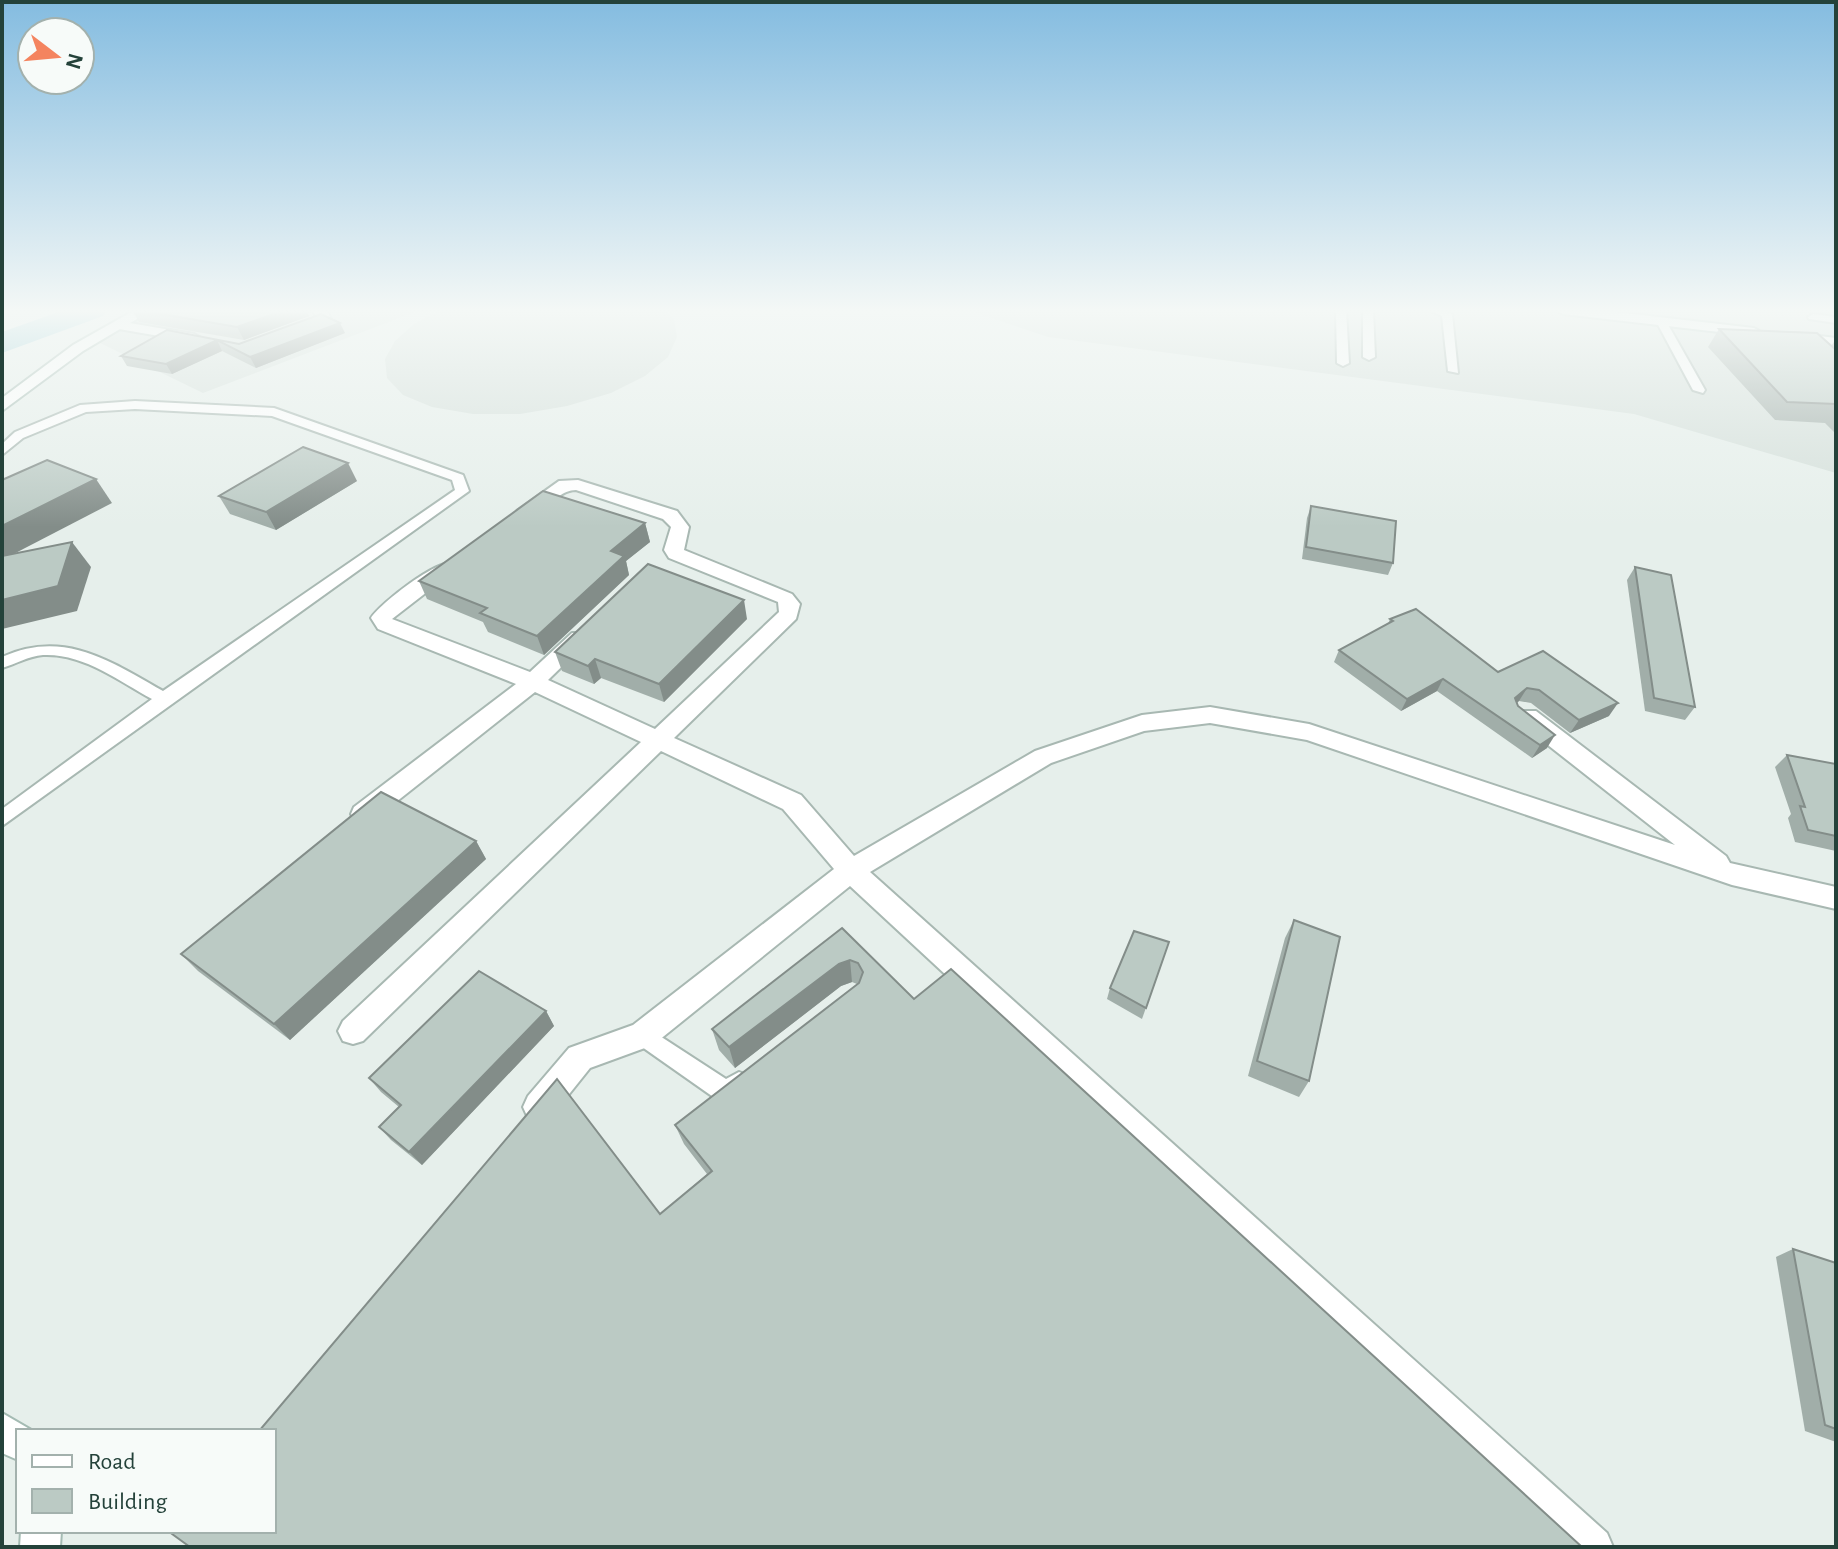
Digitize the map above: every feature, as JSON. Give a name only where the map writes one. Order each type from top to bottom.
[{"type":"street","points":[[2,406],[33,382]]},
{"type":"street","points":[[353,1031],[789,614],[790,604],[785,598],[676,554],[674,550],[680,527],[670,515],[578,485],[565,485],[554,490],[503,527]]},
{"type":"street","points":[[465,555],[381,618],[385,624],[533,682],[792,802],[851,871],[1593,1547]]},
{"type":"street","points":[[346,827],[533,682],[598,619]]},
{"type":"street","points":[[1521,711],[1732,874]]},
{"type":"street","points":[[520,1130],[580,1058],[643,1035],[851,871],[1043,757],[1142,723],[1210,715],[1309,732],[1732,874],[1836,898]]},
{"type":"lane","points":[[1695,382],[1699,390]]},
{"type":"lane","points":[[2,451],[19,435],[84,408],[135,405],[274,412],[458,478],[462,491],[164,699],[2,819]]},
{"type":"lane","points":[[2,663],[20,652],[55,648],[84,654],[164,699]]},
{"type":"lane","points":[[643,1035],[727,1093],[752,1073]]},
{"type":"shaded area","points":[[181,382],[231,382],[203,393]]},
{"type":"shaded area","points":[[391,382],[632,382],[611,393],[567,406],[520,414],[473,414],[432,407],[403,395]]},
{"type":"shaded area","points":[[1393,382],[1836,382],[1836,473],[1634,414]]},
{"type":"building","points":[[1769,382],[1836,382],[1836,404],[1787,402]]},
{"type":"building","points":[[303,447],[348,463],[266,512],[219,496]]},
{"type":"building","points":[[47,460],[96,479],[2,526],[2,480]]},
{"type":"building","points":[[543,491],[645,523],[611,551],[624,556],[537,636],[480,613],[487,608],[419,581]]},
{"type":"building","points":[[1311,506],[1396,521],[1393,563],[1306,547]]},
{"type":"building","points":[[72,542],[58,586],[2,600],[2,556]]},
{"type":"building","points":[[648,564],[744,600],[659,684],[595,659],[588,666],[555,652]]},
{"type":"building","points":[[1635,567],[1671,575],[1695,707],[1654,698]]},
{"type":"building","points":[[1416,609],[1498,672],[1543,651],[1618,703],[1579,720],[1539,690],[1527,688],[1515,698],[1518,706],[1555,735],[1540,745],[1443,679],[1407,699],[1339,650],[1393,621],[1390,619]]},
{"type":"building","points":[[1787,755],[1836,764],[1836,836],[1808,830],[1800,806],[1805,807]]},
{"type":"building","points":[[381,792],[476,841],[274,1024],[181,954]]},
{"type":"building","points":[[1294,920],[1340,937],[1309,1081],[1257,1061]]},
{"type":"building","points":[[842,928],[914,999],[951,969],[1582,1547],[190,1547],[171,1533],[276,1533],[276,1429],[261,1429],[557,1079],[660,1214],[712,1171],[675,1125],[859,983],[863,972],[858,963],[850,960],[839,964],[729,1047],[712,1029]]},
{"type":"building","points":[[1134,931],[1169,942],[1146,1008],[1110,988]]},
{"type":"building","points":[[479,971],[546,1011],[409,1152],[379,1127],[401,1105],[369,1078]]},
{"type":"building","points":[[1793,1249],[1836,1263],[1836,1429],[1825,1425]]}]
